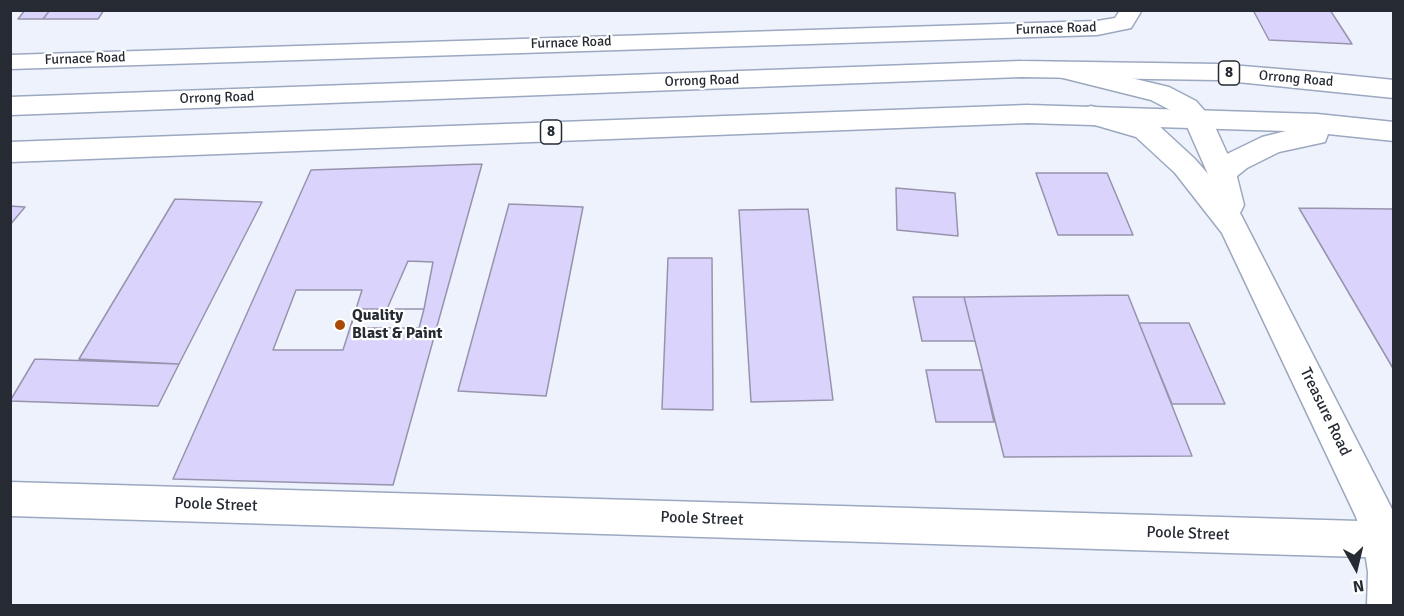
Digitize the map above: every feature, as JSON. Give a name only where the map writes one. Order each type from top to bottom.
[{"type":"main road","name":"Orrong Road","points":[[10,106],[1064,70],[1218,72],[1394,89]]},
{"type":"main road","name":"Treasure Road","points":[[1064,70],[1160,93],[1186,107],[1197,118],[1222,173],[1233,227]]},
{"type":"main road","name":"8","points":[[10,152],[1028,114],[1317,123],[1387,131]]},
{"type":"main road","name":"Treasure Road","points":[[1091,115],[1146,130],[1185,166],[1233,227],[1388,540],[1388,606]]},
{"type":"main road","points":[[1222,173],[1237,161],[1272,144],[1320,135],[1387,131]]},
{"type":"street","name":"Furnace Road","points":[[10,62],[1097,28],[1113,27],[1129,14]]},
{"type":"street","name":"Poole Street","points":[[10,499],[1388,540]]},
{"type":"building","points":[[25,10],[50,10],[43,19],[18,19]]},
{"type":"building","points":[[50,10],[104,10],[98,19],[43,19]]},
{"type":"building","points":[[1253,10],[1330,10],[1352,44],[1269,40]]},
{"type":"building","name":"Quality Blast & Paint","points":[[482,164],[393,485],[173,479],[311,170]]},
{"type":"building","points":[[1036,173],[1107,173],[1133,235],[1058,235]]},
{"type":"building","points":[[896,188],[955,193],[958,236],[897,230]]},
{"type":"building","points":[[175,199],[262,202],[179,364],[79,359]]},
{"type":"building","points":[[509,204],[583,207],[546,396],[458,391]]},
{"type":"building","points":[[10,206],[25,207],[10,225]]},
{"type":"building","points":[[1299,208],[1394,209],[1394,370]]},
{"type":"building","points":[[808,209],[833,400],[751,402],[739,210]]},
{"type":"building","points":[[668,258],[712,258],[713,410],[662,409]]},
{"type":"building","points":[[408,261],[433,262],[424,309],[387,309]]},
{"type":"building","points":[[296,290],[362,290],[343,350],[273,350]]},
{"type":"building","points":[[1128,295],[1192,456],[1004,457],[964,297]]},
{"type":"building","points":[[913,297],[964,297],[975,341],[922,341]]},
{"type":"building","points":[[357,309],[424,309],[419,328],[350,328]]},
{"type":"building","points":[[1139,323],[1189,323],[1225,404],[1172,404]]},
{"type":"building","points":[[35,359],[179,364],[158,406],[10,401]]},
{"type":"building","points":[[926,370],[982,370],[994,422],[936,422]]},
{"type":"place","name":"Quality Blast & Paint","points":[[340,325]]}]
